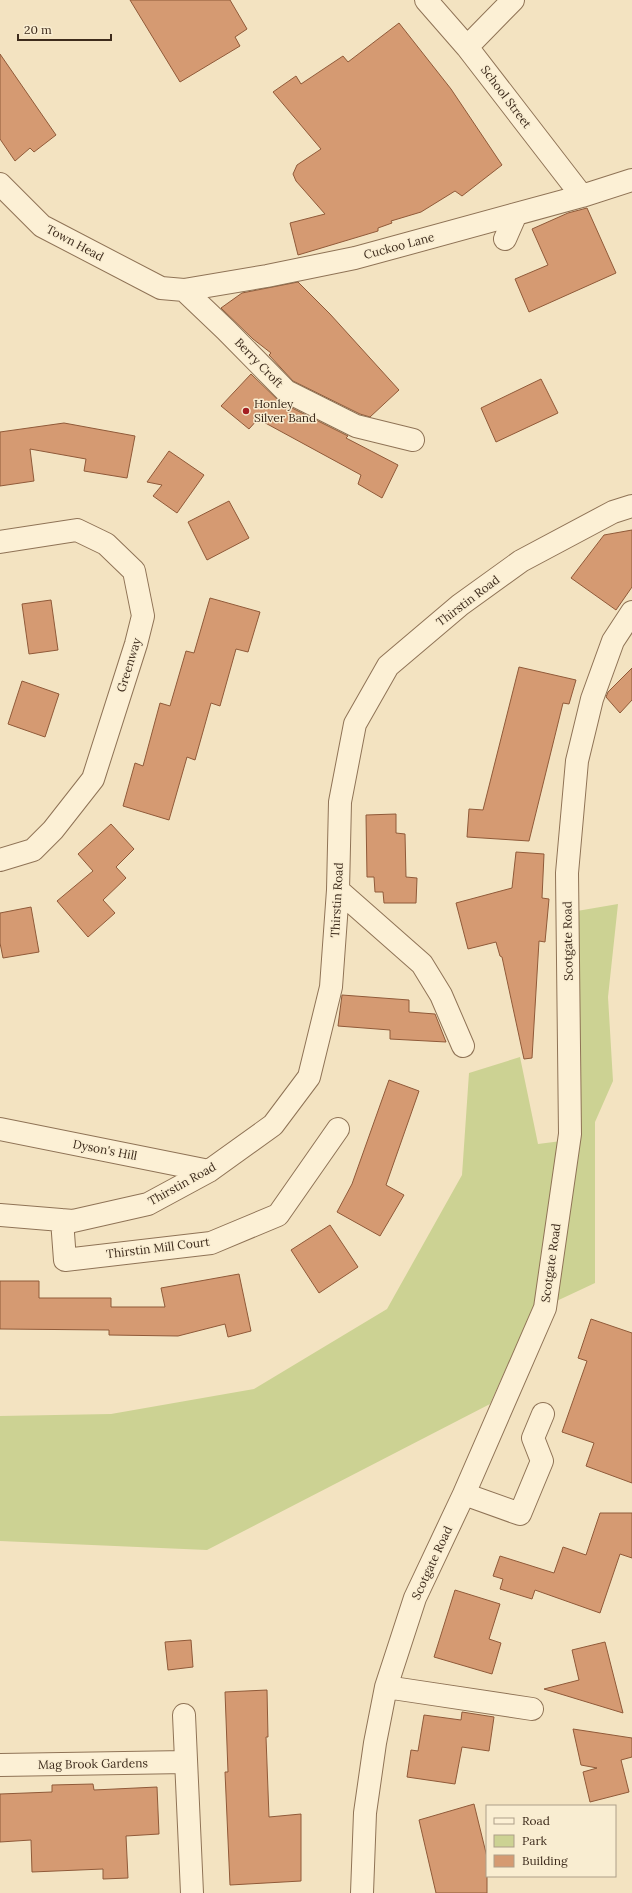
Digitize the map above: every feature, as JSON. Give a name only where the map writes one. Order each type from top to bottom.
[{"type":"street","name":"School Street","points":[[426,0],[467,47],[582,196]]},
{"type":"street","points":[[467,47],[513,0]]},
{"type":"street","name":"Cuckoo Lane","points":[[161,288],[184,290],[267,276],[355,258],[582,196],[632,180]]},
{"type":"street","name":"Town Head","points":[[0,184],[42,226],[161,288]]},
{"type":"street","points":[[505,239],[516,214]]},
{"type":"street","name":"Berry Croft","points":[[184,290],[286,391],[356,426],[414,440]]},
{"type":"street","name":"Thirstin Road","points":[[0,1216],[73,1221],[148,1204],[210,1171],[273,1125],[309,1077],[331,988],[338,890],[340,802],[355,724],[388,666],[460,605],[522,561],[613,512],[632,506]]},
{"type":"street","name":"Greenway","points":[[0,542],[76,530],[106,544],[134,571],[143,616],[136,644],[93,779],[53,830],[32,850],[0,860]]},
{"type":"street","name":"Scotgate Road","points":[[362,1893],[365,1813],[375,1743],[386,1686],[415,1598],[464,1494],[545,1308],[570,1134],[567,873],[578,761],[592,699],[613,642],[632,612]]},
{"type":"street","points":[[338,890],[422,964],[441,995],[463,1046]]},
{"type":"street","name":"Thirstin Mill Court","points":[[62,1220],[65,1260],[211,1243],[278,1216],[338,1129]]},
{"type":"street","name":"Dyson's Hill","points":[[0,1130],[210,1171]]},
{"type":"street","points":[[464,1494],[520,1514],[542,1461],[533,1438],[543,1414]]},
{"type":"street","points":[[386,1686],[532,1709]]},
{"type":"street","points":[[184,1714],[192,1893]]},
{"type":"street","name":"Mag Brook Gardens","points":[[0,1765],[186,1762]]},
{"type":"green space","points":[[618,904],[608,997],[613,1081],[595,1122],[595,1283],[531,1313],[490,1404],[207,1550],[0,1541],[0,1416],[111,1414],[254,1389],[387,1309],[462,1175],[469,1073],[520,1057],[538,1144],[577,1139],[577,911]]},
{"type":"building","points":[[130,0],[230,0],[247,29],[235,37],[240,46],[180,82]]},
{"type":"building","points":[[399,23],[451,89],[502,165],[462,196],[455,191],[421,212],[391,221],[392,223],[378,228],[378,231],[298,255],[290,223],[325,214],[296,181],[293,174],[297,165],[321,149],[273,92],[296,76],[301,84],[343,56],[348,62]]},
{"type":"building","points":[[0,54],[56,135],[34,152],[30,148],[15,161],[0,139]]},
{"type":"building","points":[[587,208],[616,273],[529,312],[515,279],[548,265],[532,229],[568,213]]},
{"type":"building","points":[[298,282],[330,314],[399,390],[370,417],[360,414],[293,381],[269,355],[271,353],[253,339],[221,308],[242,293]]},
{"type":"building","points":[[251,374],[280,402],[348,436],[346,438],[398,465],[382,498],[358,484],[361,475],[258,419],[249,429],[221,406]]},
{"type":"building","points":[[541,379],[558,413],[496,442],[481,408]]},
{"type":"building","points":[[64,423],[135,436],[127,478],[84,471],[86,459],[30,449],[34,481],[0,486],[0,432]]},
{"type":"building","points":[[169,451],[204,475],[177,513],[153,496],[162,485],[147,482]]},
{"type":"building","points":[[229,501],[249,538],[207,560],[188,522]]},
{"type":"building","points":[[632,530],[632,587],[616,610],[571,578],[604,535]]},
{"type":"building","points":[[210,598],[260,612],[248,652],[236,649],[220,706],[211,703],[195,760],[187,757],[169,820],[123,806],[135,763],[143,766],[160,703],[170,706],[186,651],[194,653]]},
{"type":"building","points":[[51,600],[58,650],[29,654],[22,604]]},
{"type":"building","points":[[519,667],[576,680],[569,704],[563,703],[529,841],[467,837],[469,809],[483,810]]},
{"type":"building","points":[[632,668],[632,700],[620,713],[606,697],[608,692]]},
{"type":"building","points":[[22,681],[59,694],[45,737],[8,724]]},
{"type":"building","points":[[396,814],[396,833],[405,834],[406,877],[417,878],[416,903],[384,903],[383,892],[375,892],[374,877],[367,877],[366,815]]},
{"type":"building","points":[[111,824],[134,849],[116,867],[126,878],[103,900],[115,913],[88,937],[57,901],[93,871],[78,854]]},
{"type":"building","points":[[516,852],[544,854],[542,898],[549,899],[545,942],[539,941],[532,1058],[524,1059],[502,957],[500,956],[496,942],[468,949],[456,903],[512,888]]},
{"type":"building","points":[[31,907],[39,952],[3,958],[0,943],[0,913]]},
{"type":"building","points":[[342,995],[409,1000],[409,1012],[435,1014],[446,1042],[390,1039],[390,1030],[338,1026]]},
{"type":"building","points":[[389,1080],[419,1091],[386,1185],[404,1195],[380,1236],[337,1212],[352,1184]]},
{"type":"building","points":[[330,1225],[358,1267],[319,1293],[291,1250]]},
{"type":"building","points":[[239,1274],[251,1331],[228,1337],[225,1324],[178,1336],[109,1335],[109,1330],[0,1329],[0,1281],[39,1281],[39,1298],[111,1298],[111,1307],[165,1307],[161,1288]]},
{"type":"building","points":[[591,1319],[632,1333],[632,1483],[586,1466],[594,1443],[562,1432],[587,1361],[578,1358]]},
{"type":"building","points":[[600,1513],[632,1513],[632,1558],[620,1554],[600,1613],[535,1590],[532,1599],[500,1589],[503,1579],[493,1576],[500,1556],[554,1573],[563,1547],[586,1555]]},
{"type":"building","points":[[455,1590],[500,1604],[489,1639],[501,1643],[492,1674],[434,1657]]},
{"type":"building","points":[[191,1640],[193,1667],[168,1670],[165,1642]]},
{"type":"building","points":[[605,1642],[623,1713],[544,1689],[579,1680],[572,1650]]},
{"type":"building","points":[[267,1690],[268,1737],[266,1737],[269,1817],[301,1814],[301,1881],[230,1885],[225,1772],[228,1772],[225,1692]]},
{"type":"building","points":[[462,1712],[494,1717],[489,1751],[462,1747],[455,1784],[407,1777],[411,1750],[418,1751],[424,1715],[461,1720]]},
{"type":"building","points":[[573,1729],[632,1738],[632,1757],[621,1760],[629,1792],[590,1802],[583,1772],[597,1768],[581,1765]]},
{"type":"building","points":[[93,1784],[94,1790],[157,1787],[159,1834],[126,1836],[128,1878],[103,1879],[103,1869],[32,1872],[31,1840],[0,1842],[0,1794],[52,1792],[52,1785]]},
{"type":"building","points":[[474,1804],[486,1853],[487,1893],[436,1893],[419,1820]]},
{"type":"place","name":"Honley Silver Band","points":[[246,411]]}]
